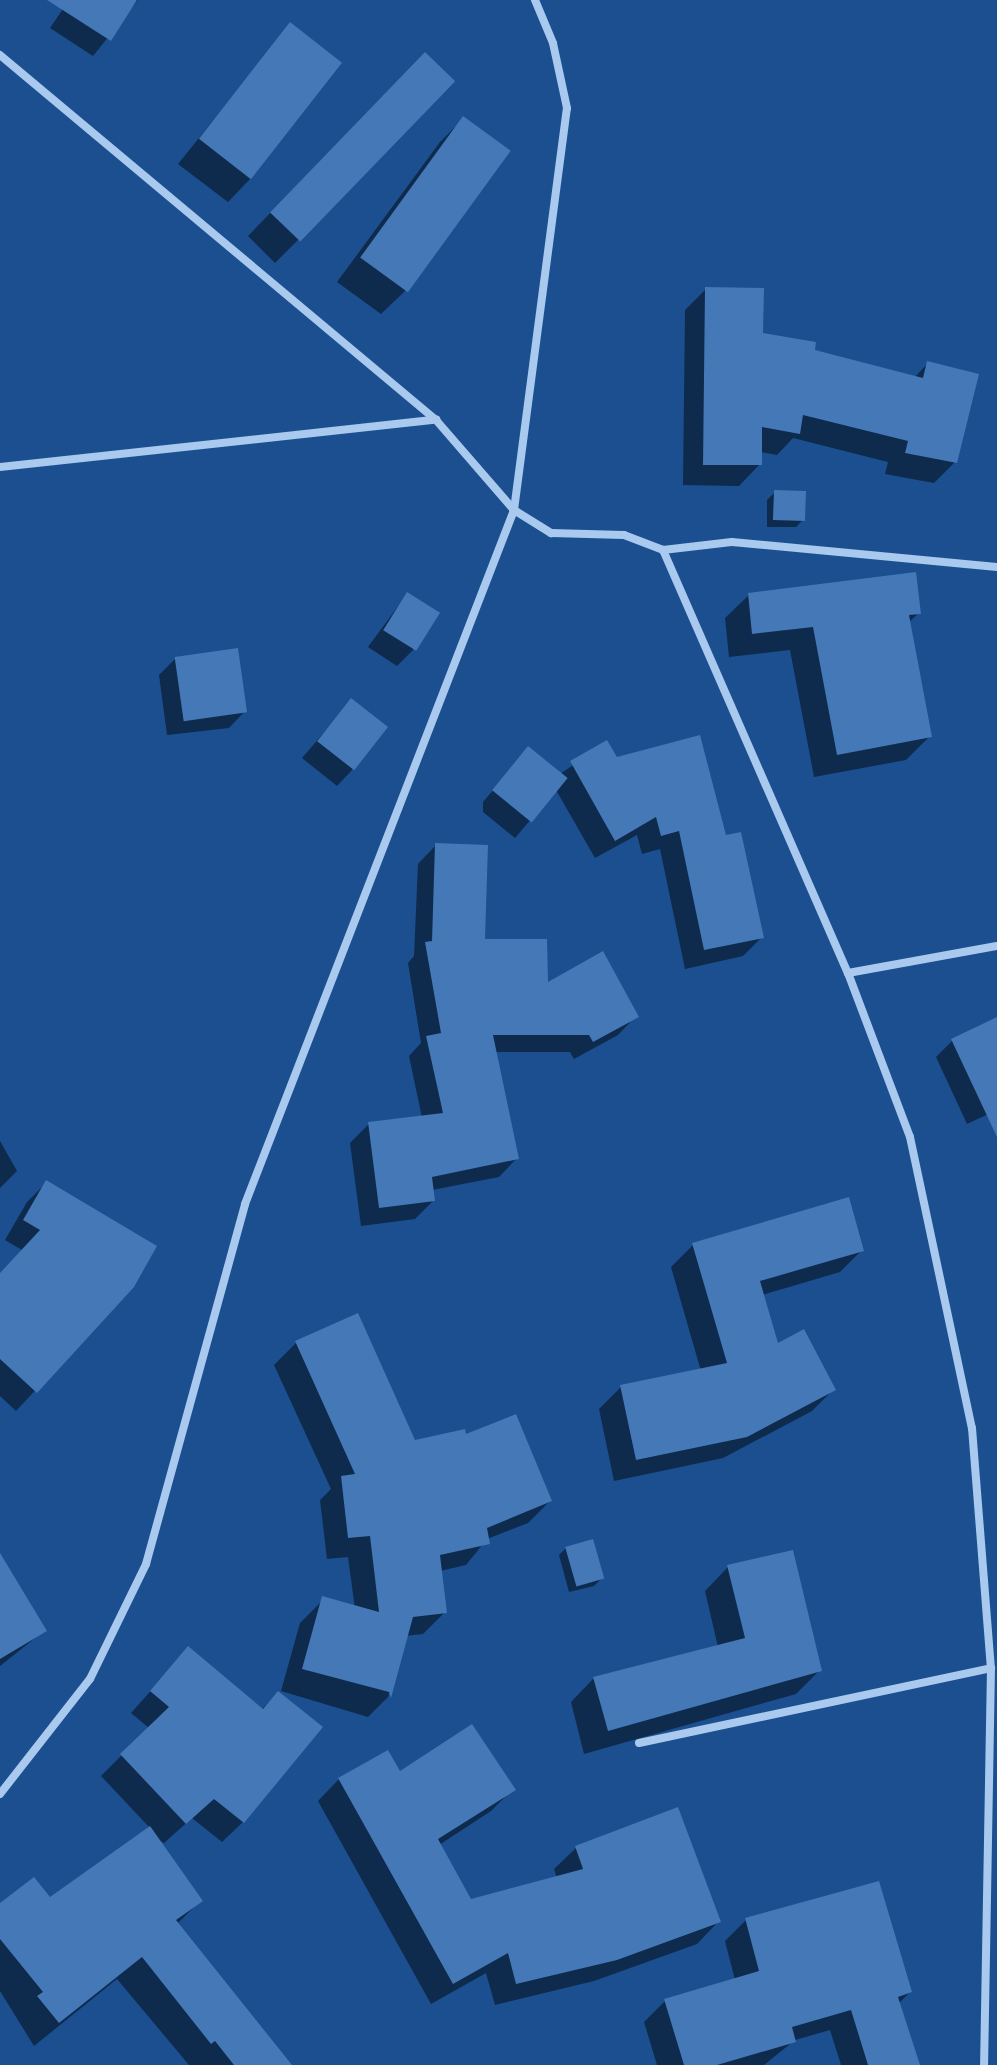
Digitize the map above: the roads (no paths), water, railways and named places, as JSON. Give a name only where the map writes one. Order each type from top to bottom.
[{"type":"street","points":[[0,1794],[90,1679],[146,1564],[245,1204],[514,510],[567,108],[553,43],[535,0]]},
{"type":"street","points":[[0,55],[436,420],[514,510],[551,533],[624,535],[663,550],[732,542],[997,567]]},
{"type":"street","points":[[0,467],[436,420]]},
{"type":"street","points":[[663,550],[848,973],[910,1137],[972,1428],[991,1668],[984,2065]]},
{"type":"street","points":[[848,973],[997,946]]},
{"type":"street","points":[[639,1743],[991,1668]]}]
